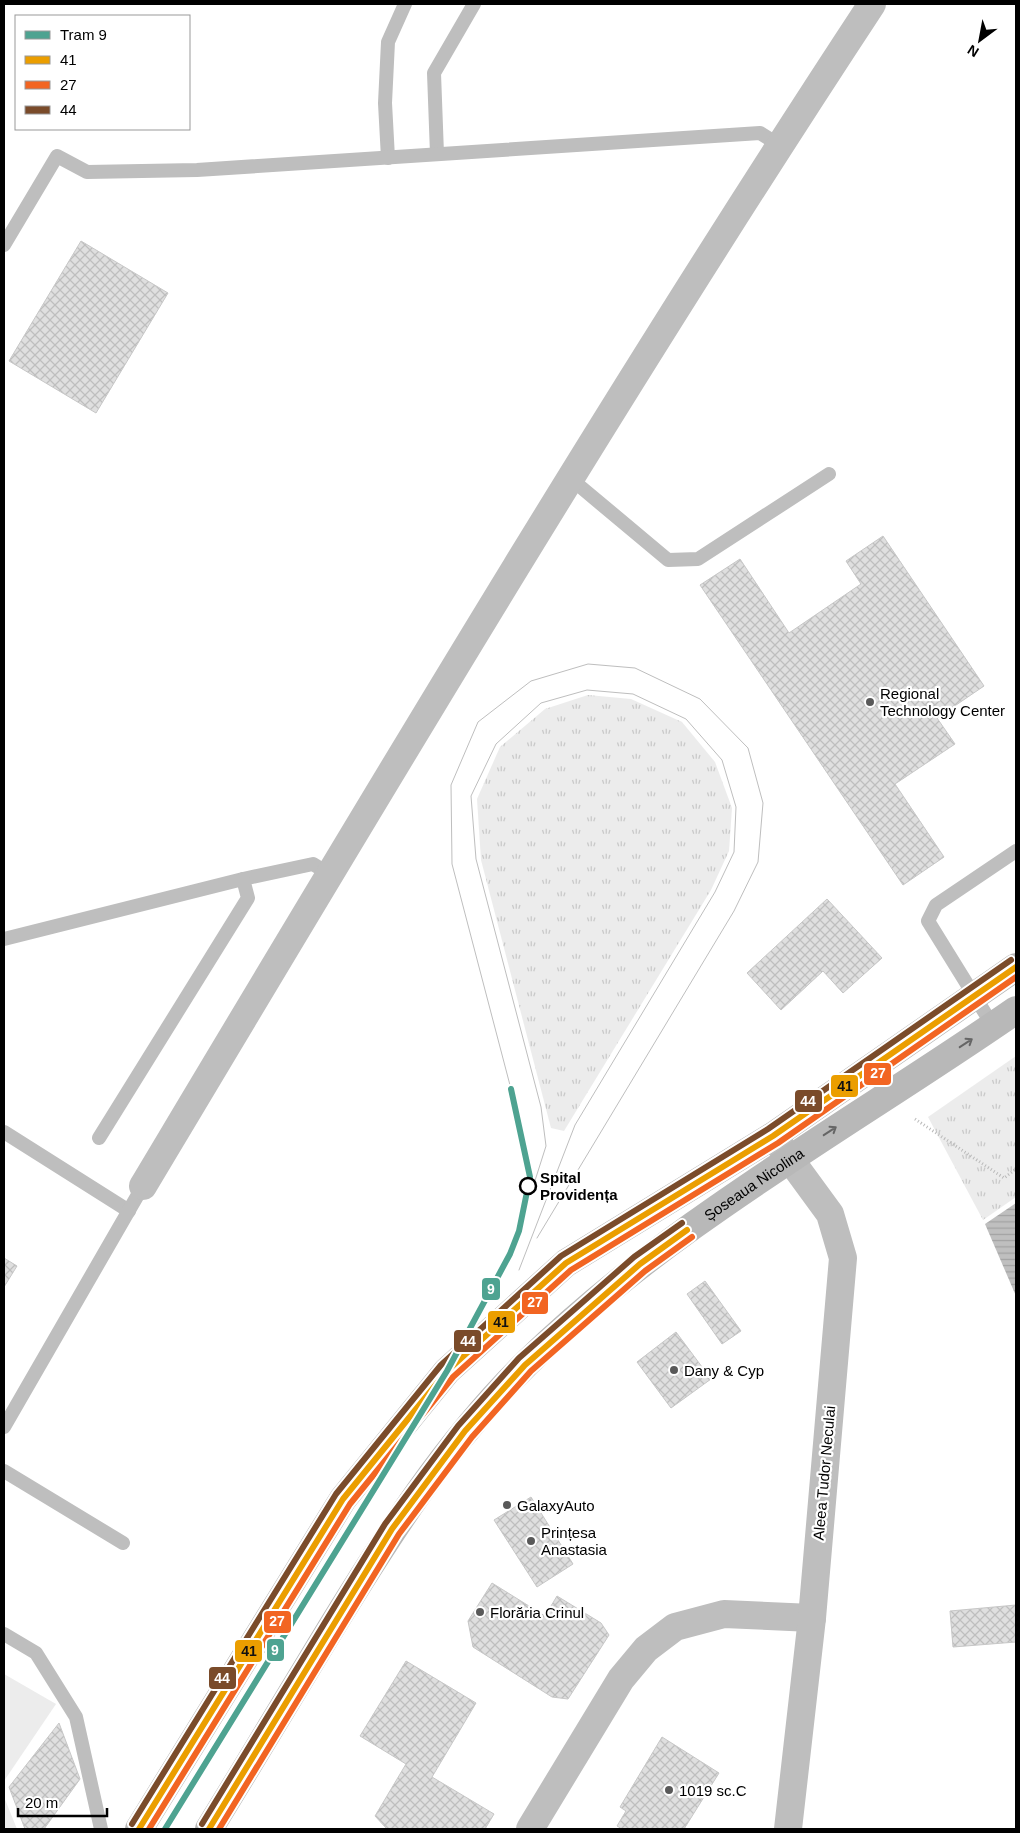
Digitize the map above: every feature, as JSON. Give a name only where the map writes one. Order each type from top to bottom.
[{"type":"main road","name":"Șoseaua Nicolina","points":[[140,1829],[343,1499],[447,1371],[566,1263],[773,1136],[1016,967]]},
{"type":"main road","name":"Șoseaua Nicolina","points":[[209,1829],[392,1529],[465,1431],[525,1365],[640,1264],[789,1158],[1016,1010]]},
{"type":"street","points":[[143,1186],[329,874],[570,478],[779,146],[872,4]]},
{"type":"street","name":"Aleea Tudor Neculai","points":[[773,1136],[830,1214],[843,1258],[812,1618],[788,1829]]},
{"type":"street","points":[[530,1829],[621,1679],[646,1649],[674,1627],[724,1614],[812,1618]]},
{"type":"lane","points":[[388,158],[385,103],[388,42],[405,4]]},
{"type":"lane","points":[[438,154],[434,74],[474,4]]},
{"type":"lane","points":[[4,245],[58,156],[87,172],[196,170],[760,133],[779,146]]},
{"type":"lane","points":[[570,478],[668,560],[698,559],[829,474]]},
{"type":"lane","points":[[993,1026],[973,997],[928,921],[936,905],[1016,852]]},
{"type":"lane","points":[[4,939],[243,879],[313,864],[329,874]]},
{"type":"lane","points":[[99,1138],[248,898],[243,879]]},
{"type":"lane","points":[[4,1132],[129,1211]]},
{"type":"lane","points":[[4,1427],[143,1186]]},
{"type":"lane","points":[[4,1471],[123,1543]]},
{"type":"lane","points":[[4,1634],[36,1653],[76,1717],[101,1829]]},
{"type":"path","points":[[915,1119],[1004,1178],[1016,1170]]},
{"type":"green space","points":[[588,695],[631,699],[682,722],[715,762],[732,808],[729,851],[711,890],[564,1131],[551,1128],[481,860],[477,799],[500,747],[545,709]]},
{"type":"green space","points":[[1016,1056],[1016,1197],[983,1220],[928,1117]]},
{"type":"green space","points":[[4,1674],[56,1704],[4,1781]]},
{"type":"green space","points":[[4,1797],[17,1829],[4,1829]]},
{"type":"shaded area","points":[[1016,1203],[1016,1296],[985,1224]]},
{"type":"building","points":[[81,241],[168,293],[96,413],[9,361]]},
{"type":"building","name":"Regional Technology Center","points":[[883,536],[984,686],[937,718],[955,744],[895,784],[944,857],[903,885],[700,585],[740,559],[789,633],[861,584],[846,561]]},
{"type":"building","points":[[827,899],[882,958],[843,993],[823,971],[781,1010],[747,973]]},
{"type":"building","points":[[4,1258],[17,1266],[4,1287]]},
{"type":"building","points":[[705,1281],[741,1331],[722,1344],[687,1294]]},
{"type":"building","name":"Dany & Cyp","points":[[676,1332],[711,1379],[671,1408],[637,1362]]},
{"type":"building","points":[[531,1497],[573,1564],[537,1587],[494,1520]]},
{"type":"building","points":[[492,1583],[545,1616],[557,1596],[601,1623],[609,1635],[568,1699],[552,1697],[473,1647],[468,1621]]},
{"type":"building","points":[[1016,1605],[1016,1642],[953,1647],[950,1611]]},
{"type":"building","points":[[406,1661],[476,1703],[432,1777],[494,1814],[485,1829],[387,1829],[375,1816],[406,1764],[360,1736]]},
{"type":"building","points":[[59,1723],[80,1779],[44,1829],[25,1829],[9,1787]]},
{"type":"building","name":"1019 sc.C","points":[[662,1737],[719,1773],[684,1829],[622,1829],[617,1826],[626,1811],[620,1807]]},
{"type":"tram line","points":[[511,1089],[452,864],[451,785],[478,722],[531,681],[588,664],[635,668],[700,699],[748,748],[763,803],[758,862],[734,911],[537,1238]]},
{"type":"tram line","points":[[519,1231],[546,1146],[541,1107],[476,859],[471,796],[496,744],[541,703],[587,690],[633,694],[686,719],[722,760],[736,807],[734,852],[715,892],[575,1125],[519,1270]]},
{"type":"tram line","name":"9","points":[[165,1829],[447,1371],[510,1254],[519,1231],[530,1177],[511,1089]]},
{"type":"transit line","name":"44","points":[[132,1824],[336,1494],[441,1365],[561,1256],[768,1129],[1011,960]]},
{"type":"transit line","name":"41","points":[[139,1829],[343,1499],[447,1371],[566,1263],[773,1136],[1016,967]]},
{"type":"transit line","name":"27","points":[[149,1829],[350,1504],[453,1377],[571,1270],[778,1143],[1016,977]]},
{"type":"transit line","name":"44","points":[[202,1824],[385,1524],[458,1426],[519,1358],[634,1257],[682,1223]]},
{"type":"transit line","name":"41","points":[[209,1829],[392,1529],[465,1431],[525,1365],[640,1264],[687,1230]]},
{"type":"transit line","name":"27","points":[[219,1829],[399,1534],[472,1437],[531,1371],[645,1271],[692,1237]]},
{"type":"place","name":"Regional Technology Center","points":[[870,702]]},
{"type":"place","name":"Spital Providența","points":[[528,1186]]},
{"type":"place","name":"Dany & Cyp","points":[[674,1370]]},
{"type":"place","name":"GalaxyAuto","points":[[507,1505]]},
{"type":"place","name":"Prințesa Anastasia","points":[[531,1541]]},
{"type":"place","name":"Florăria Crinul","points":[[480,1612]]},
{"type":"place","name":"1019 sc.C","points":[[669,1790]]}]
